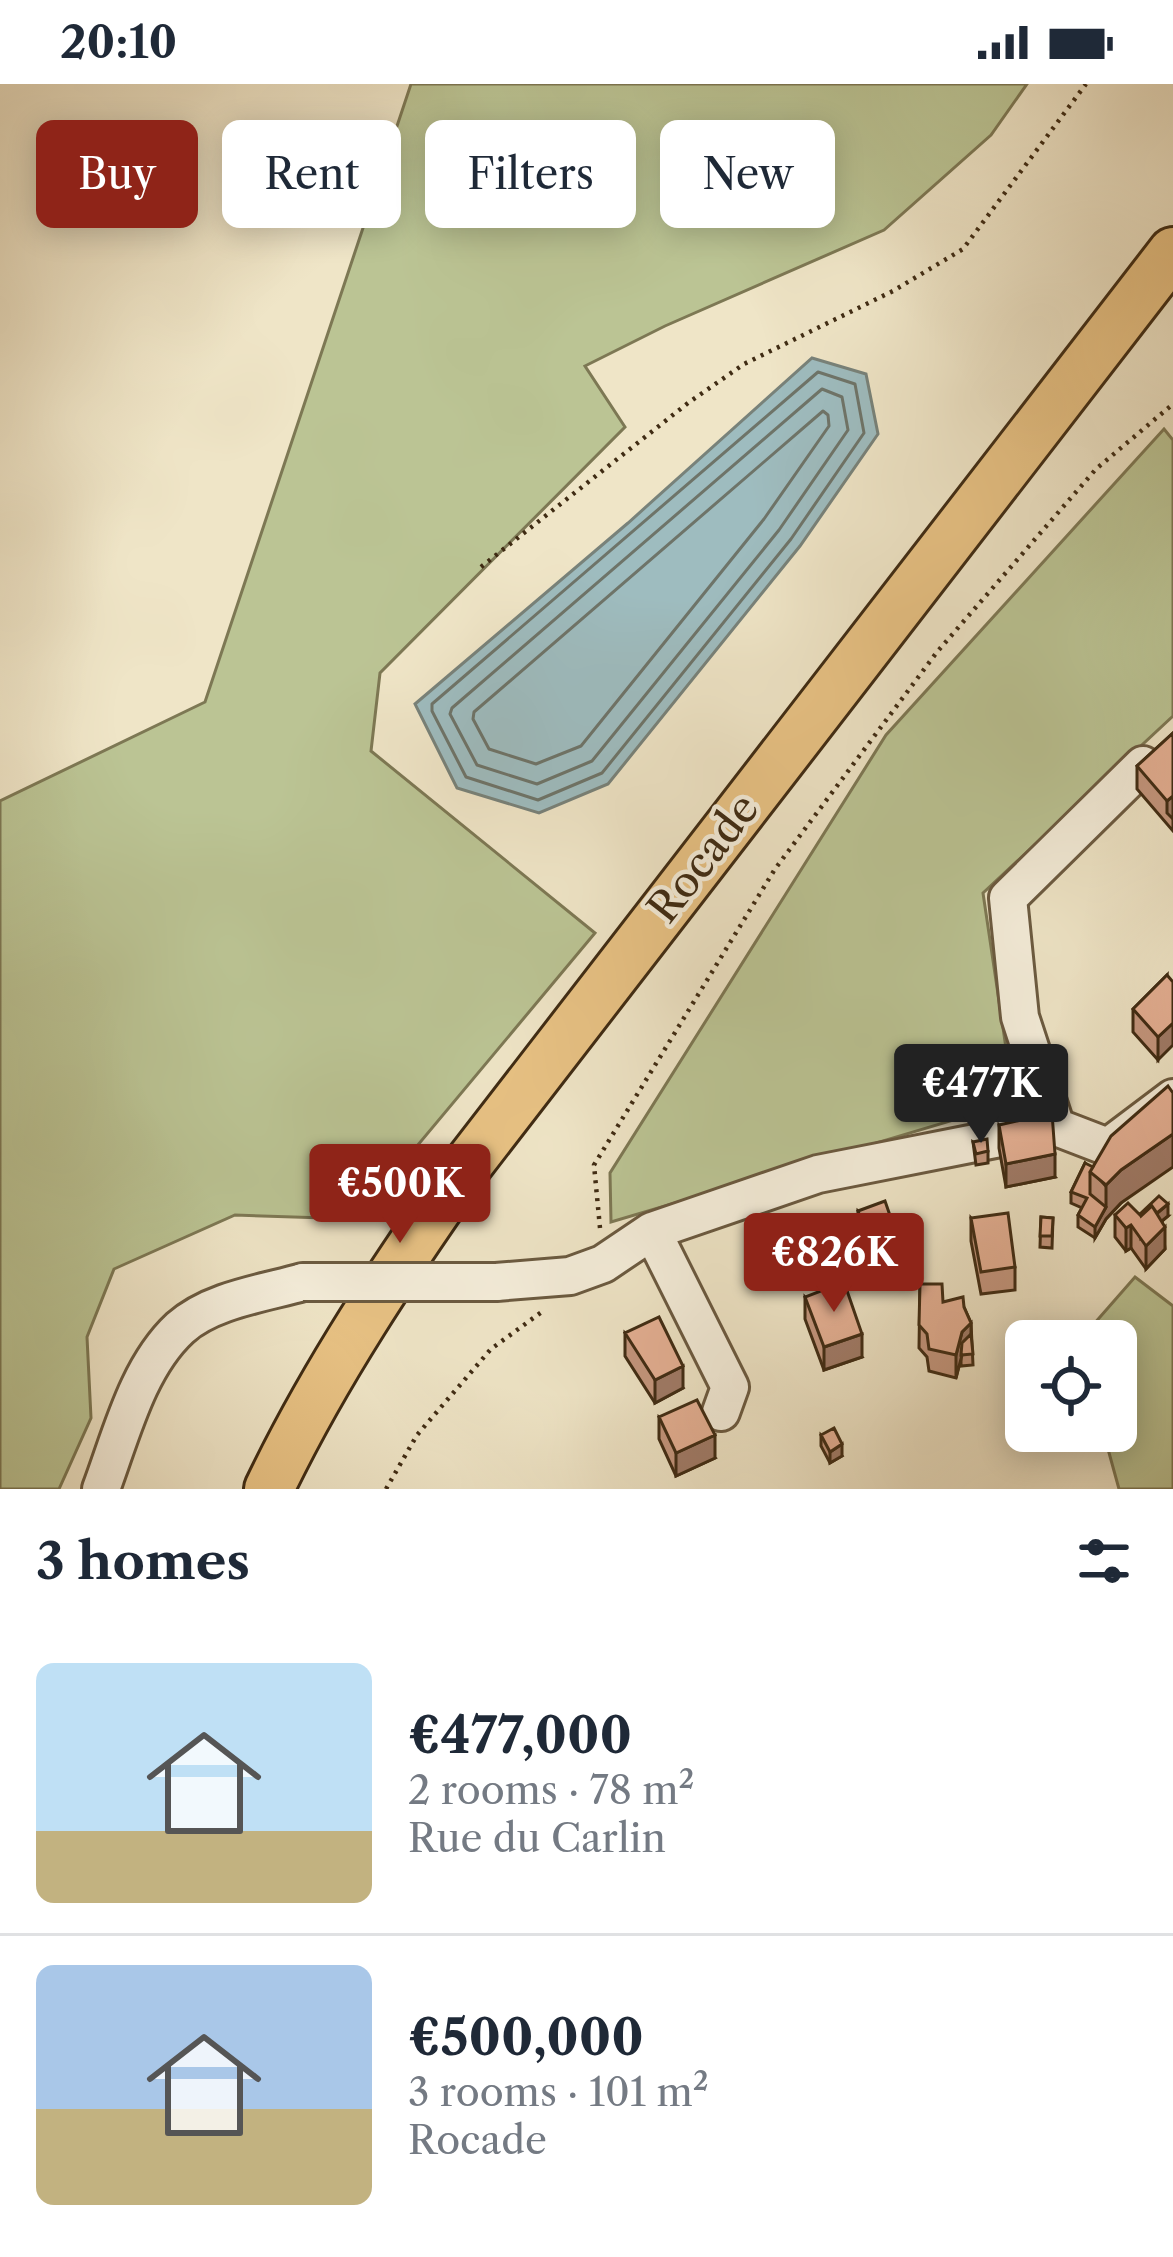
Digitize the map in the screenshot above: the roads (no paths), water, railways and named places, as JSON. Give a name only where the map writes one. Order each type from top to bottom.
[{"type":"main road","name":"Rocade","points":[[269,1489],[346,1347],[469,1163],[1173,252]]},
{"type":"street","points":[[1055,1127],[1020,1017],[1008,898],[1143,765]]},
{"type":"street","points":[[101,1489],[143,1379],[180,1328],[225,1304],[303,1282],[496,1282],[587,1270],[652,1231],[818,1174],[1055,1127],[1108,1147],[1173,1098]]},
{"type":"street","points":[[652,1231],[730,1388],[721,1412]]},
{"type":"water","points":[[812,358],[866,374],[878,434],[800,546],[608,784],[539,813],[457,788],[415,704]]}]
